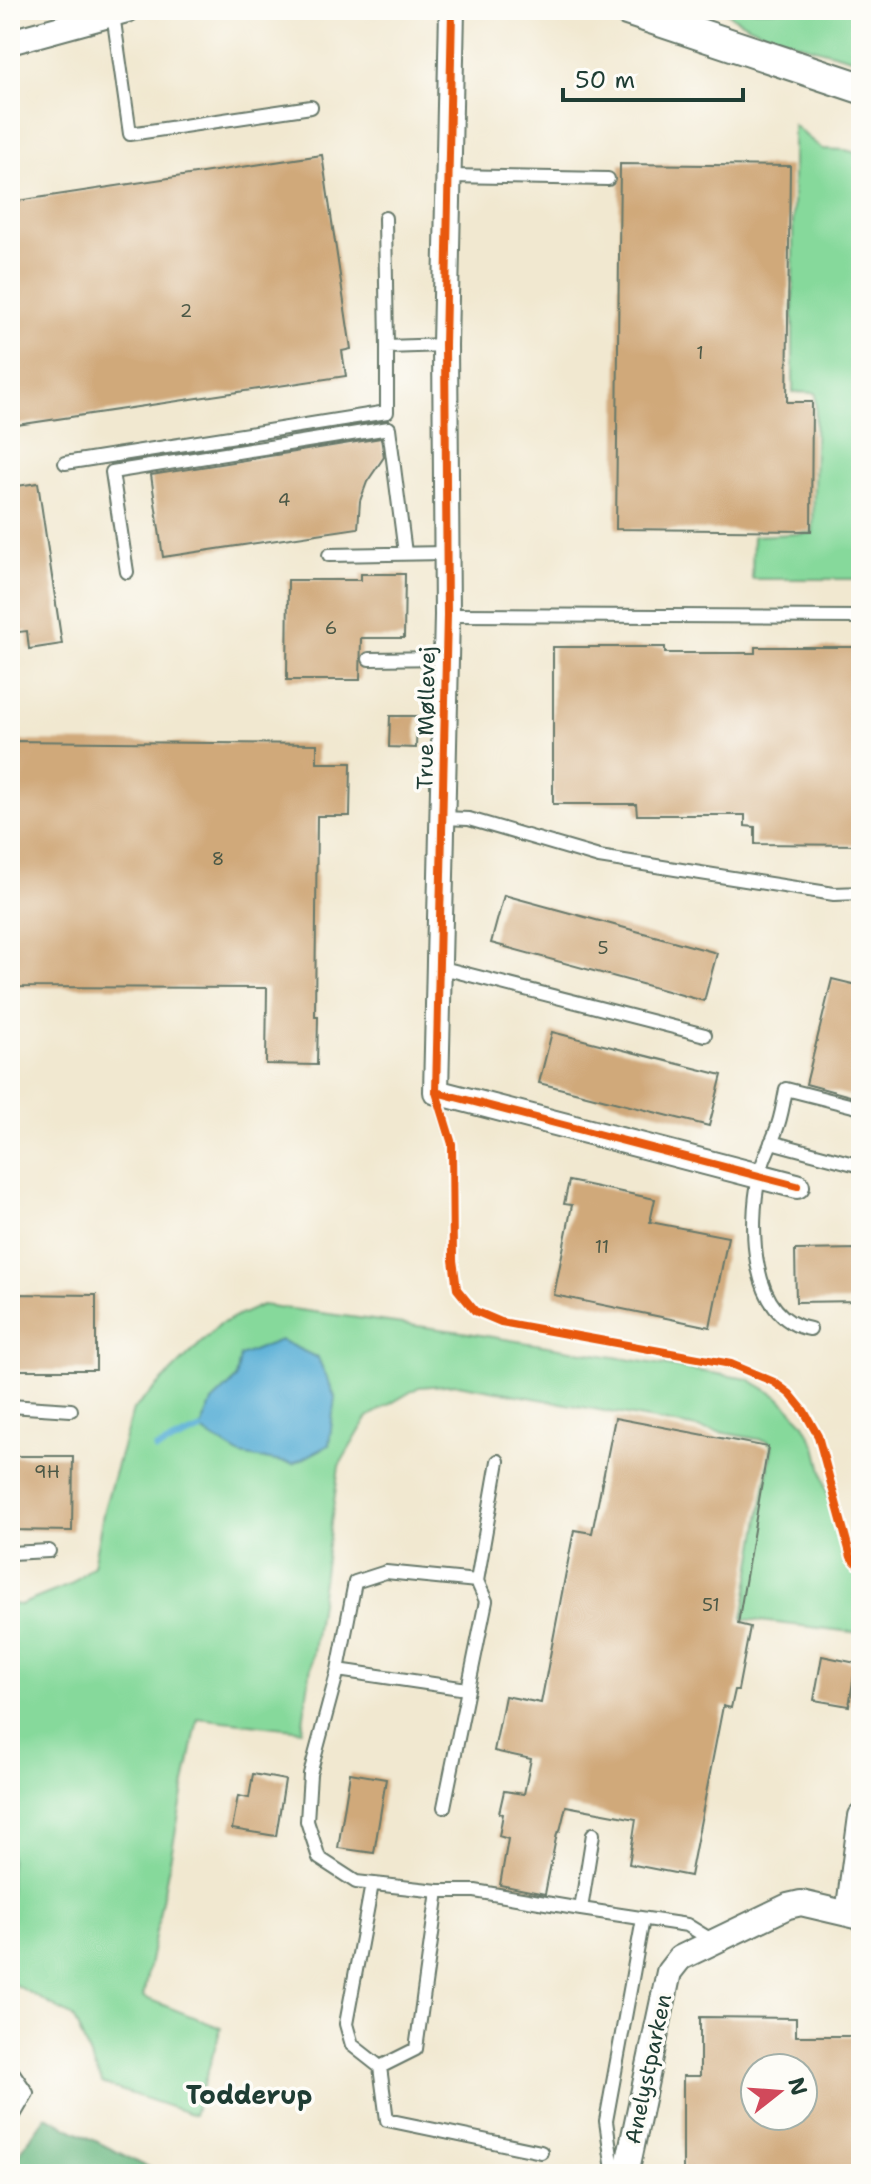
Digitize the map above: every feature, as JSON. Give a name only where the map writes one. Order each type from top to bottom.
[{"type":"street","name":"True Møllevej","points":[[452,10],[445,345],[447,615],[436,1092],[797,1186]]},
{"type":"street","points":[[627,10],[681,19],[861,88]]},
{"type":"street","points":[[10,42],[120,12]]},
{"type":"street","name":"Anelystparken","points":[[626,2174],[669,1972],[680,1958],[788,1906],[801,1903],[854,1916],[861,1816]]},
{"type":"lane","points":[[120,12],[130,134],[311,107]]},
{"type":"lane","points":[[449,176],[608,179]]},
{"type":"lane","points":[[65,463],[387,412],[385,218]]},
{"type":"lane","points":[[387,347],[445,345]]},
{"type":"lane","points":[[127,572],[112,472],[389,428],[405,553]]},
{"type":"lane","points":[[329,555],[446,553]]},
{"type":"lane","points":[[447,615],[861,617]]},
{"type":"lane","points":[[369,659],[446,658]]},
{"type":"lane","points":[[442,818],[469,819],[599,857],[834,894],[861,893]]},
{"type":"lane","points":[[439,967],[705,1035]]},
{"type":"lane","points":[[810,1329],[786,1321],[766,1294],[755,1250],[759,1176],[778,1125],[786,1089],[861,1108]]},
{"type":"lane","points":[[771,1142],[861,1166]]},
{"type":"lane","points":[[10,1406],[71,1410]]},
{"type":"lane","points":[[444,1807],[486,1601],[477,1581],[498,1461]]},
{"type":"lane","points":[[10,1553],[49,1551]]},
{"type":"lane","points":[[477,1581],[386,1572],[355,1582],[338,1670],[310,1774],[307,1821],[319,1858],[356,1882],[438,1891],[475,1891],[687,1925],[713,1941]]},
{"type":"lane","points":[[338,1670],[467,1689]]},
{"type":"lane","points":[[581,1909],[593,1834]]},
{"type":"lane","points":[[372,1884],[346,2024],[352,2045],[380,2067],[387,2120],[541,2152]]},
{"type":"lane","points":[[380,2067],[416,2049],[438,1891]]},
{"type":"lane","points":[[620,2174],[613,2170],[606,2121],[643,1919]]},
{"type":"lane","points":[[10,2068],[27,2093],[10,2122]]},
{"type":"green space","points":[[724,10],[861,10],[861,61],[770,34]]},
{"type":"green space","points":[[793,125],[822,149],[861,154],[861,579],[752,579],[753,536],[813,533],[816,393],[793,392]]},
{"type":"green space","points":[[262,1305],[462,1332],[748,1379],[779,1397],[803,1422],[816,1446],[844,1561],[861,1580],[861,1633],[743,1619],[772,1446],[768,1441],[458,1384],[419,1387],[368,1417],[339,1466],[302,1730],[198,1718],[143,1997],[221,2028],[194,2115],[102,2084],[73,2017],[10,1982],[10,1604],[20,1605],[70,1585],[93,1565],[104,1509],[133,1410],[220,1324]]},
{"type":"green space","points":[[46,2116],[161,2174],[10,2174],[10,2166]]},
{"type":"water","points":[[280,1340],[318,1358],[335,1397],[329,1445],[293,1464],[241,1455],[200,1430],[212,1402],[236,1379],[240,1356]]},
{"type":"building","points":[[322,155],[351,349],[342,351],[346,376],[10,426],[10,240],[13,239],[10,202]]},
{"type":"building","points":[[620,164],[790,166],[787,402],[812,402],[811,531],[616,529]]},
{"type":"building","points":[[381,438],[384,457],[367,482],[360,501],[358,528],[163,557],[151,475]]},
{"type":"building","points":[[38,483],[62,644],[29,649],[27,631],[10,633],[10,487]]},
{"type":"building","points":[[361,574],[405,574],[404,638],[361,638],[360,680],[287,680],[288,580],[361,580]]},
{"type":"building","points":[[553,647],[665,647],[665,653],[755,653],[755,647],[861,647],[861,845],[755,844],[755,827],[745,826],[745,815],[637,815],[636,804],[553,804]]},
{"type":"building","points":[[390,716],[417,716],[416,748],[389,747]]},
{"type":"building","points":[[10,741],[317,744],[317,763],[351,763],[350,816],[317,816],[317,1065],[266,1064],[267,988],[10,987]]},
{"type":"building","points":[[504,895],[717,953],[704,1001],[491,943]]},
{"type":"building","points":[[832,979],[861,986],[861,1099],[806,1084]]},
{"type":"building","points":[[552,1032],[722,1075],[709,1126],[539,1083]]},
{"type":"building","points":[[569,1181],[655,1199],[650,1222],[728,1237],[710,1327],[554,1295],[572,1205],[564,1204]]},
{"type":"building","points":[[861,1249],[861,1301],[796,1302],[795,1250]]},
{"type":"building","points":[[10,1294],[96,1295],[96,1370],[10,1370]]},
{"type":"building","points":[[615,1418],[768,1447],[738,1624],[750,1627],[738,1690],[735,1690],[731,1708],[723,1706],[690,1876],[629,1864],[636,1819],[566,1806],[557,1833],[545,1894],[500,1885],[508,1839],[499,1836],[503,1814],[499,1813],[504,1791],[524,1794],[531,1759],[494,1751],[505,1696],[541,1703],[574,1530],[592,1533]]},
{"type":"building","points":[[10,1456],[73,1456],[72,1531],[10,1530]]},
{"type":"building","points":[[822,1656],[856,1663],[849,1706],[814,1700]]},
{"type":"building","points":[[350,1773],[386,1779],[374,1853],[338,1848]]},
{"type":"building","points":[[253,1774],[285,1780],[276,1836],[232,1829],[238,1796],[249,1798]]},
{"type":"building","points":[[700,2017],[796,2018],[796,2036],[861,2036],[861,2174],[683,2174],[683,2076],[700,2076]]},
{"type":"waterway","points":[[156,1449],[200,1430]]},
{"type":"cycle path","points":[[452,10],[445,345],[447,615],[436,1092],[452,1144],[453,1260],[457,1289],[475,1311],[501,1322],[731,1364],[774,1382],[790,1394],[804,1411],[818,1436],[851,1557],[861,1568]]},
{"type":"cycle path","points":[[436,1092],[797,1186]]},
{"type":"district","name":"Todderup","points":[[249,2094]]}]
